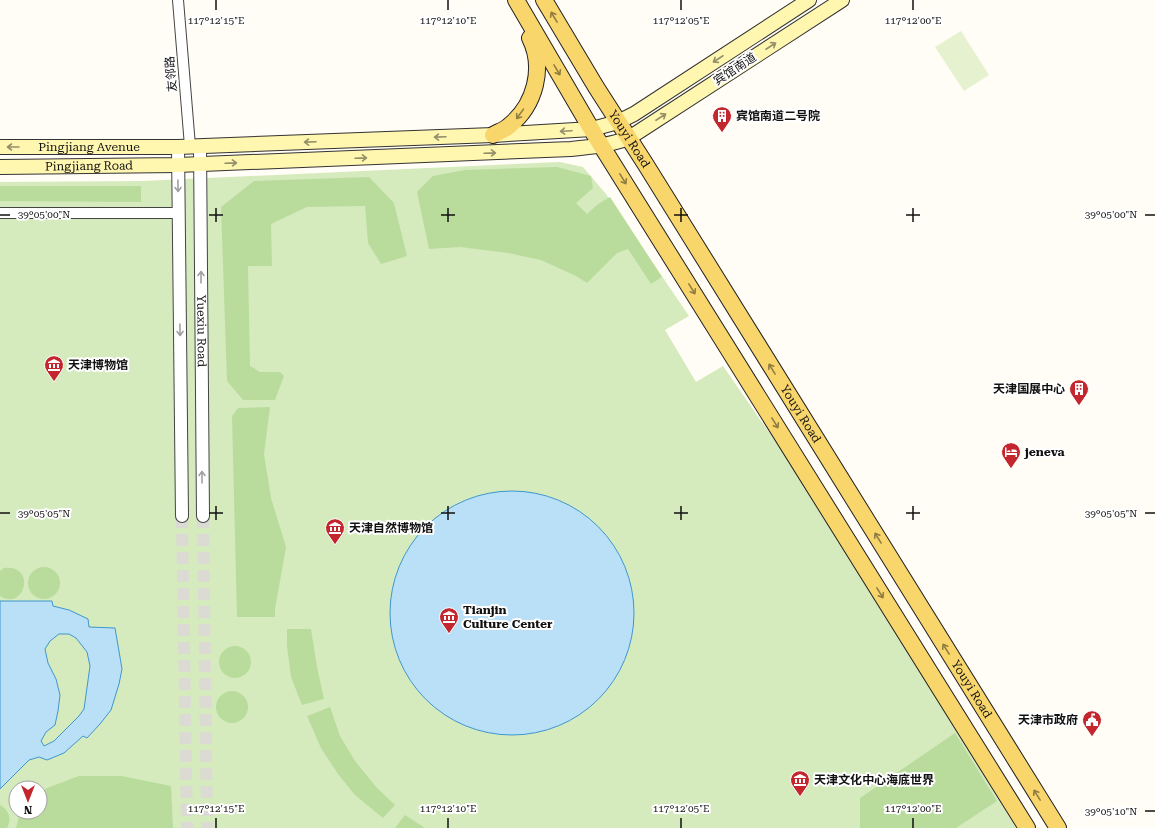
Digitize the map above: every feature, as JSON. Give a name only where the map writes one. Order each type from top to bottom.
[{"type":"main road","points":[[515,0],[602,146],[1027,828]]},
{"type":"main road","points":[[493,135],[509,127],[520,116],[533,93],[537,76],[537,62],[533,45],[515,9],[515,0]]},
{"type":"main road","name":"Youyi Road","points":[[544,0],[596,87],[1058,828]]},
{"type":"main road","name":"宾馆南道","points":[[493,135],[592,129],[618,122],[634,114],[809,0]]},
{"type":"main road","name":"宾馆南道","points":[[602,146],[629,138],[842,0]]},
{"type":"main road","name":"Pingjiang Avenue","points":[[0,147],[189,146],[493,135]]},
{"type":"main road","name":"Pingjiang Road","points":[[0,167],[178,165],[563,150],[602,146]]},
{"type":"street","name":"友邻路","points":[[178,0],[189,146]]},
{"type":"street","name":"Yuexiu Road","points":[[182,516],[178,165],[189,146],[200,164],[203,516]]},
{"type":"street","points":[[0,213],[178,213]]},
{"type":"green space","points":[[961,31],[989,75],[964,91],[935,47]]},
{"type":"green space","name":"Tianjin Culture Center","points":[[560,162],[583,167],[606,194],[689,316],[665,330],[696,382],[723,366],[802,480],[1016,828],[0,828],[0,182],[143,181]]},
{"type":"green space","points":[[557,167],[591,176],[593,188],[576,203],[587,214],[598,204],[610,197],[662,277],[651,284],[628,249],[617,253],[587,283],[576,276],[541,260],[508,253],[460,247],[429,249],[417,192],[433,176],[465,170]]},
{"type":"green space","points":[[369,177],[394,203],[407,256],[381,264],[368,243],[365,206],[307,207],[271,224],[272,266],[248,266],[250,366],[260,372],[280,372],[284,376],[275,400],[243,400],[227,381],[221,207],[254,181]]},
{"type":"green space","points":[[0,186],[141,186],[141,202],[0,201]]},
{"type":"green space","points":[[270,407],[264,454],[271,498],[286,547],[275,609],[275,617],[237,617],[232,416],[238,408]]},
{"type":"green space","points":[[44,567],[50,568],[57,574],[60,583],[59,589],[53,596],[44,599],[38,598],[31,592],[28,583],[29,577],[35,570]]},
{"type":"green space","points":[[4,568],[14,569],[21,573],[24,579],[24,586],[21,593],[16,598],[9,599],[0,596],[0,571]]},
{"type":"green space","points":[[287,629],[311,629],[324,699],[302,705],[291,677],[287,646]]},
{"type":"green space","points":[[235,646],[241,647],[248,653],[251,662],[250,668],[244,675],[235,678],[229,677],[222,671],[219,662],[220,656],[226,649]]},
{"type":"green space","points":[[232,691],[238,692],[245,698],[248,707],[247,713],[241,720],[232,723],[226,722],[219,716],[216,707],[217,701],[223,694]]},
{"type":"green space","points":[[330,707],[340,736],[355,761],[376,787],[395,805],[383,818],[355,795],[338,774],[321,748],[307,716]]},
{"type":"green space","points":[[955,733],[997,801],[956,828],[860,828],[860,798]]},
{"type":"green space","points":[[79,776],[122,776],[171,786],[173,828],[16,828],[18,820],[48,820],[48,788]]},
{"type":"green space","points":[[0,805],[6,809],[9,825],[7,828],[0,828]]},
{"type":"green space","points":[[405,815],[425,828],[395,828]]},
{"type":"water","points":[[512,491],[536,494],[559,501],[580,512],[598,527],[613,545],[624,566],[631,589],[634,613],[631,637],[624,660],[613,681],[598,699],[580,714],[559,725],[536,732],[512,735],[488,732],[465,725],[444,714],[426,699],[411,681],[400,660],[393,637],[390,613],[393,589],[400,566],[411,545],[426,527],[444,512],[465,501],[488,494]]},
{"type":"water","points":[[0,601],[52,601],[53,606],[69,610],[88,619],[89,627],[115,628],[122,669],[111,710],[87,738],[83,736],[64,753],[47,760],[39,757],[29,760],[0,789]],"holes":[[[59,634],[69,634],[76,638],[87,652],[90,666],[84,709],[54,741],[44,746],[41,741],[46,732],[55,725],[60,695],[56,679],[48,663],[45,649],[50,641]]]},
{"type":"tunnel","points":[[182,516],[187,828]]},
{"type":"tunnel","points":[[203,516],[207,828]]},
{"type":"place","name":"宾馆南道二号院","points":[[722,133]]},
{"type":"place","name":"天津博物馆","points":[[54,382]]},
{"type":"place","name":"天津国展中心","points":[[1079,406]]},
{"type":"place","name":"jeneva","points":[[1011,469]]},
{"type":"place","name":"天津自然博物馆","points":[[335,545]]},
{"type":"place","name":"Tianjin Culture Center","points":[[449,634]]},
{"type":"place","name":"天津市政府","points":[[1092,737]]},
{"type":"place","name":"天津文化中心海底世界","points":[[800,797]]}]
